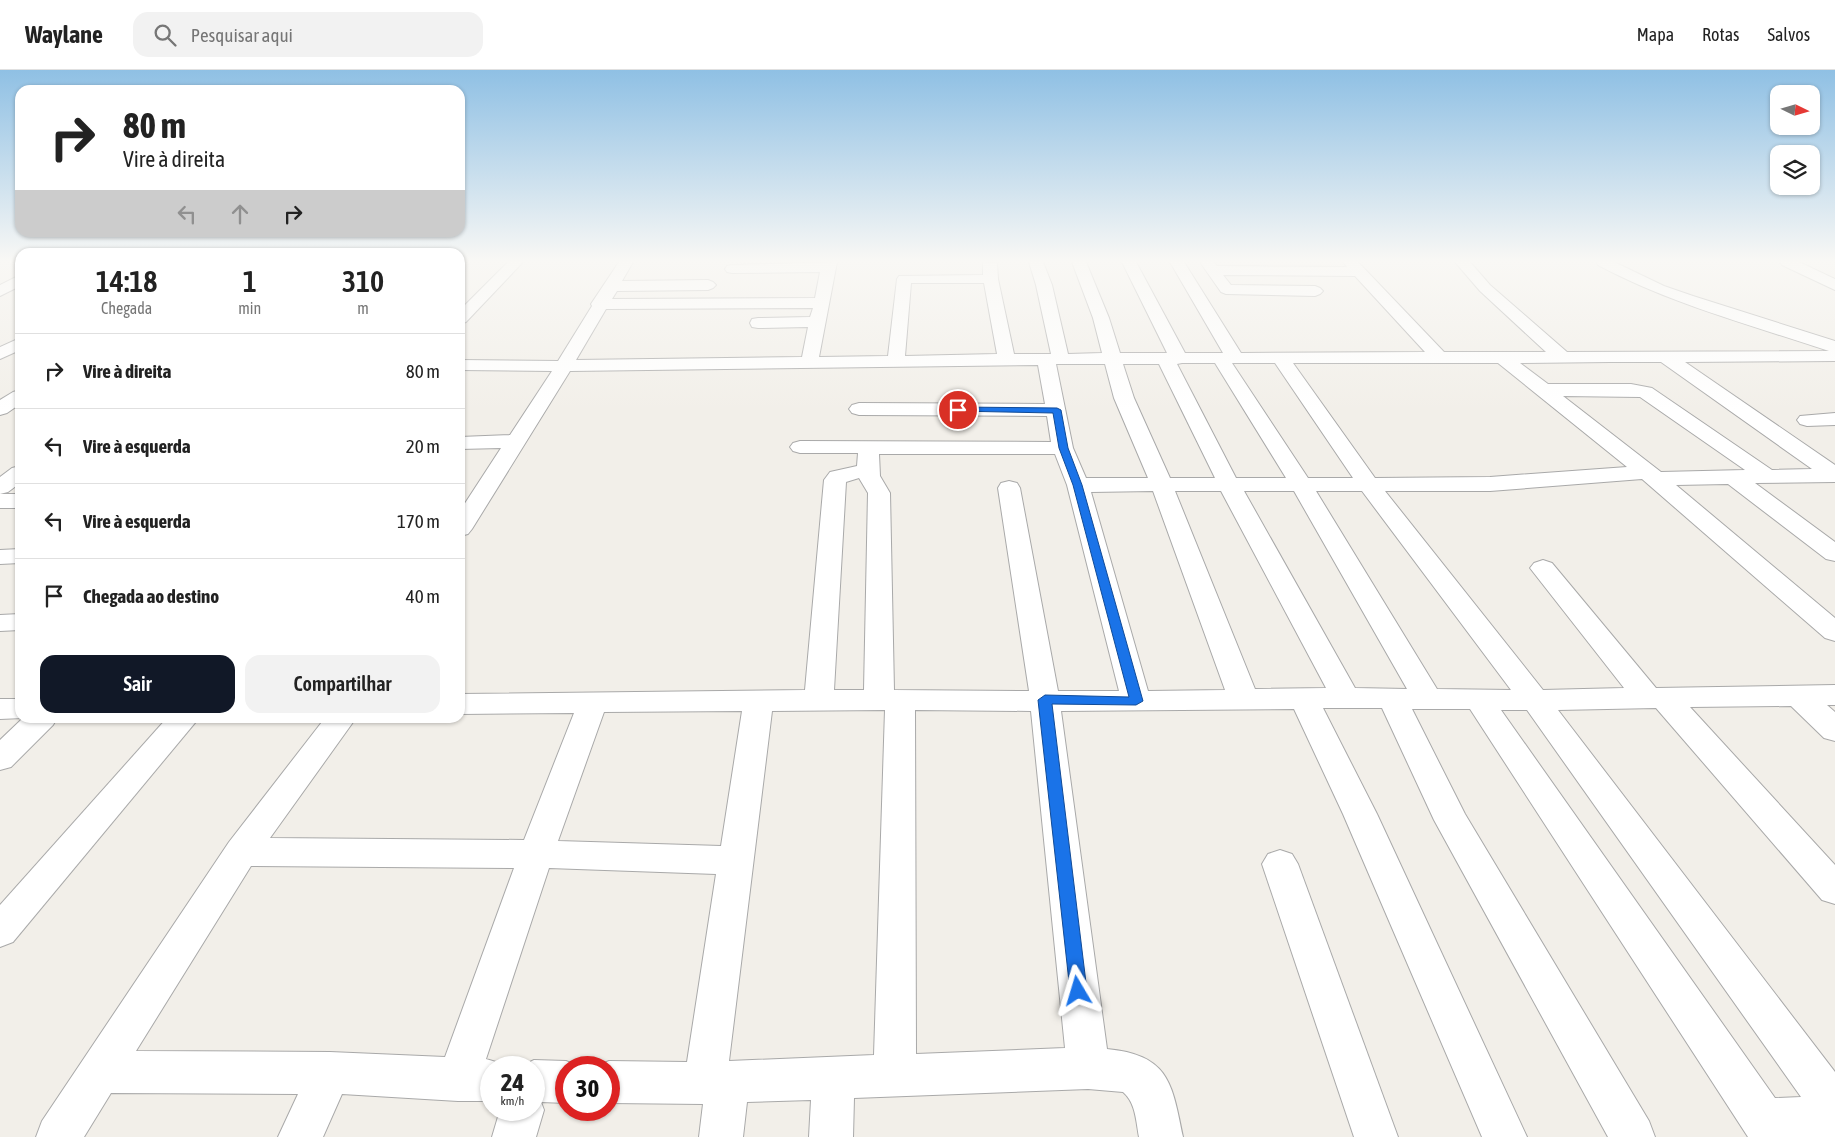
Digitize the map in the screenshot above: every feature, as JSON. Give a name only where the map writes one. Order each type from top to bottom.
[{"type":"street","points":[[465,521],[564,366],[599,322],[599,312]]},
{"type":"street","points":[[809,364],[821,312]]},
{"type":"street","points":[[896,362],[901,312]]},
{"type":"street","points":[[998,312],[1006,361]]},
{"type":"street","points":[[1048,312],[1054,360],[1057,410],[1063,448],[1078,485],[1136,701]]},
{"type":"street","points":[[1097,312],[1114,359],[1124,398],[1162,486],[1244,700]]},
{"type":"street","points":[[1154,312],[1229,485],[1346,698]]},
{"type":"street","points":[[1203,312],[1301,484],[1428,700]]},
{"type":"street","points":[[1396,312],[1440,358]]},
{"type":"street","points":[[1511,312],[1561,356]]},
{"type":"street","points":[[1717,312],[1831,356]]},
{"type":"street","points":[[758,323],[819,322]]},
{"type":"street","points":[[0,354],[15,346]]},
{"type":"street","points":[[465,365],[809,364],[1228,358],[1831,356]]},
{"type":"street","points":[[1502,357],[1651,476],[1835,632]]},
{"type":"street","points":[[1667,358],[1835,475]]},
{"type":"street","points":[[1281,359],[1369,485],[1535,700],[1835,1108]]},
{"type":"street","points":[[1542,390],[1631,390],[1645,392],[1767,476]]},
{"type":"street","points":[[0,410],[15,400]]},
{"type":"street","points":[[859,409],[1057,410]]},
{"type":"street","points":[[1807,420],[1835,420]]},
{"type":"street","points":[[465,443],[516,442]]},
{"type":"street","points":[[800,447],[868,458],[1063,448]]},
{"type":"street","points":[[868,458],[868,477],[879,493],[889,700],[894,1076]]},
{"type":"street","points":[[819,700],[835,480],[868,458]]},
{"type":"street","points":[[1078,485],[1369,485],[1524,482],[1651,476],[1835,475]]},
{"type":"street","points":[[0,487],[15,476]]},
{"type":"street","points":[[1733,477],[1835,554]]},
{"type":"street","points":[[1010,488],[1045,700],[1088,1068]]},
{"type":"street","points":[[465,493],[483,492]]},
{"type":"street","points":[[0,501],[15,501]]},
{"type":"street","points":[[0,556],[15,556]]},
{"type":"street","points":[[1543,568],[1656,697],[1835,889]]},
{"type":"street","points":[[0,623],[15,622]]},
{"type":"street","points":[[1798,695],[1835,730]]},
{"type":"street","points":[[465,704],[819,700],[1136,701],[1304,698],[1535,700],[1835,695]]},
{"type":"street","points":[[1304,698],[1360,814],[1478,1081],[1506,1137]]},
{"type":"street","points":[[1392,698],[1451,820],[1633,1137]]},
{"type":"street","points":[[1479,700],[1769,1129],[1835,1118]]},
{"type":"street","points":[[721,1137],[716,1083],[737,861],[758,701]]},
{"type":"street","points":[[98,1072],[330,1073],[475,1080],[536,854],[593,702]]},
{"type":"street","points":[[0,709],[15,709]]},
{"type":"street","points":[[0,759],[37,723]]},
{"type":"street","points":[[0,932],[180,723]]},
{"type":"street","points":[[58,1137],[241,852],[337,723]]},
{"type":"street","points":[[241,852],[536,854],[737,861]]},
{"type":"street","points":[[1280,864],[1376,1137]]},
{"type":"street","points":[[620,1082],[716,1083],[1088,1068],[1129,1072],[1143,1080],[1153,1100],[1161,1137]]},
{"type":"street","points":[[300,1137],[330,1073]]},
{"type":"street","points":[[831,1137],[833,1078]]},
{"type":"street","points":[[514,1137],[519,1121]]},
{"type":"route","points":[[958,410],[1057,410],[1063,448],[1078,485],[1136,701],[1045,700],[1078,991]]}]
